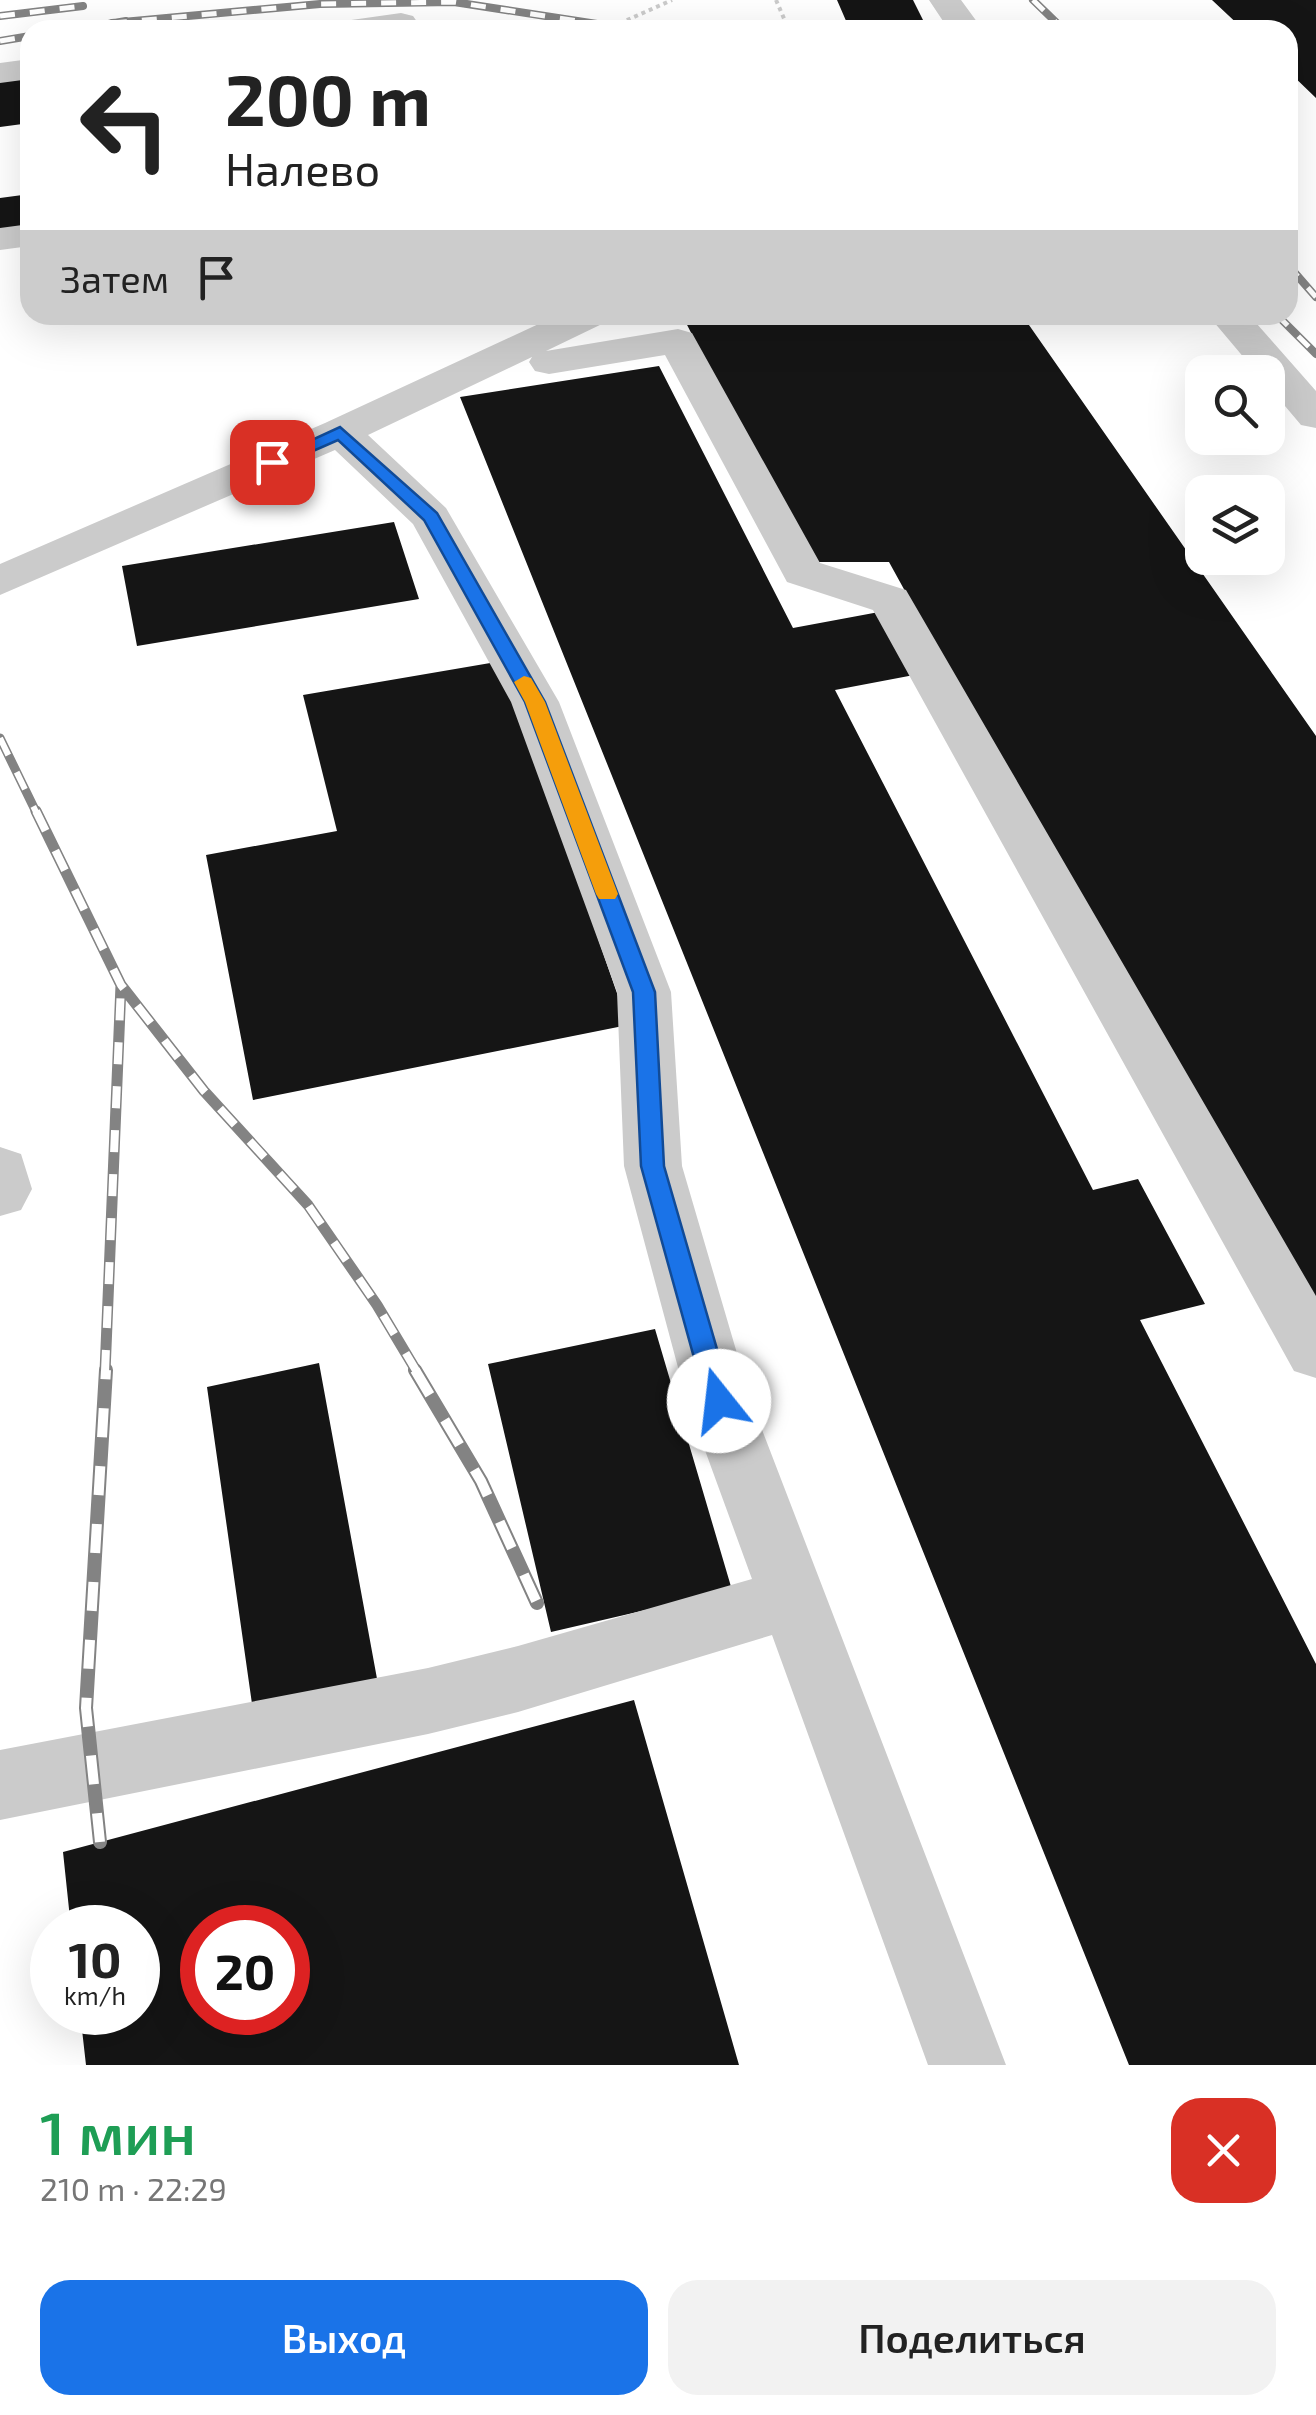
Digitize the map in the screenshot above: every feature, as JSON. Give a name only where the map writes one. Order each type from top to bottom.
[{"type":"lane","points":[[0,581],[340,432],[569,325]]},
{"type":"lane","points":[[1237,325],[1316,416]]},
{"type":"lane","points":[[549,362],[678,341],[803,572],[890,600],[1316,1352]]},
{"type":"lane","points":[[340,432],[431,517],[535,702],[644,992],[652,1166],[719,1401],[967,2065]]},
{"type":"lane","points":[[0,1170],[0,1194]]},
{"type":"lane","points":[[0,1785],[428,1701],[518,1679],[792,1598]]},
{"type":"path","points":[[627,20],[672,0]]},
{"type":"building","points":[[837,0],[913,0],[923,20],[846,20]]},
{"type":"building","points":[[1212,0],[1316,0],[1316,98],[1298,81],[1298,20],[1233,20]]},
{"type":"building","points":[[20,79],[20,124],[0,127],[0,82]]},
{"type":"building","points":[[20,195],[20,230],[0,233],[0,198]]},
{"type":"building","points":[[687,325],[1029,325],[1185,548],[1185,575],[1204,575],[1316,736],[1316,1337],[889,562],[808,562]]},
{"type":"building","points":[[659,366],[793,628],[879,612],[914,675],[835,690],[1093,1190],[1138,1179],[1205,1304],[1140,1320],[1316,1664],[1316,2065],[1129,2065],[460,397]]},
{"type":"building","points":[[394,522],[419,599],[137,646],[122,566]]},
{"type":"building","points":[[502,661],[628,1025],[253,1100],[206,855],[337,831],[303,695]]},
{"type":"building","points":[[655,1329],[732,1590],[551,1632],[488,1364]]},
{"type":"building","points":[[319,1363],[380,1695],[255,1725],[207,1387]]},
{"type":"building","points":[[634,1700],[739,2065],[86,2065],[83,2035],[160,2035],[160,1905],[69,1905],[63,1852]]},
{"type":"railway","points":[[1033,0],[1054,20]]},
{"type":"railway","points":[[145,20],[320,4],[454,2],[571,20]]},
{"type":"railway","points":[[0,16],[83,6]]},
{"type":"railway","points":[[0,41],[20,38]]},
{"type":"railway","points":[[1298,276],[1316,297]]},
{"type":"railway","points":[[1287,325],[1316,354]]},
{"type":"railway","points":[[0,738],[37,814]]},
{"type":"railway","points":[[36,811],[121,985]]},
{"type":"railway","points":[[105,1372],[121,985]]},
{"type":"railway","points":[[121,985],[204,1091],[308,1205],[377,1305],[417,1372]]},
{"type":"railway","points":[[100,1842],[86,1708],[106,1370]]},
{"type":"railway","points":[[415,1370],[481,1481],[537,1603]]},
{"type":"slow traffic","points":[[524,682],[607,894]]},
{"type":"route","points":[[272,462],[340,432],[431,517],[535,702],[644,992],[652,1166],[719,1401]]}]
